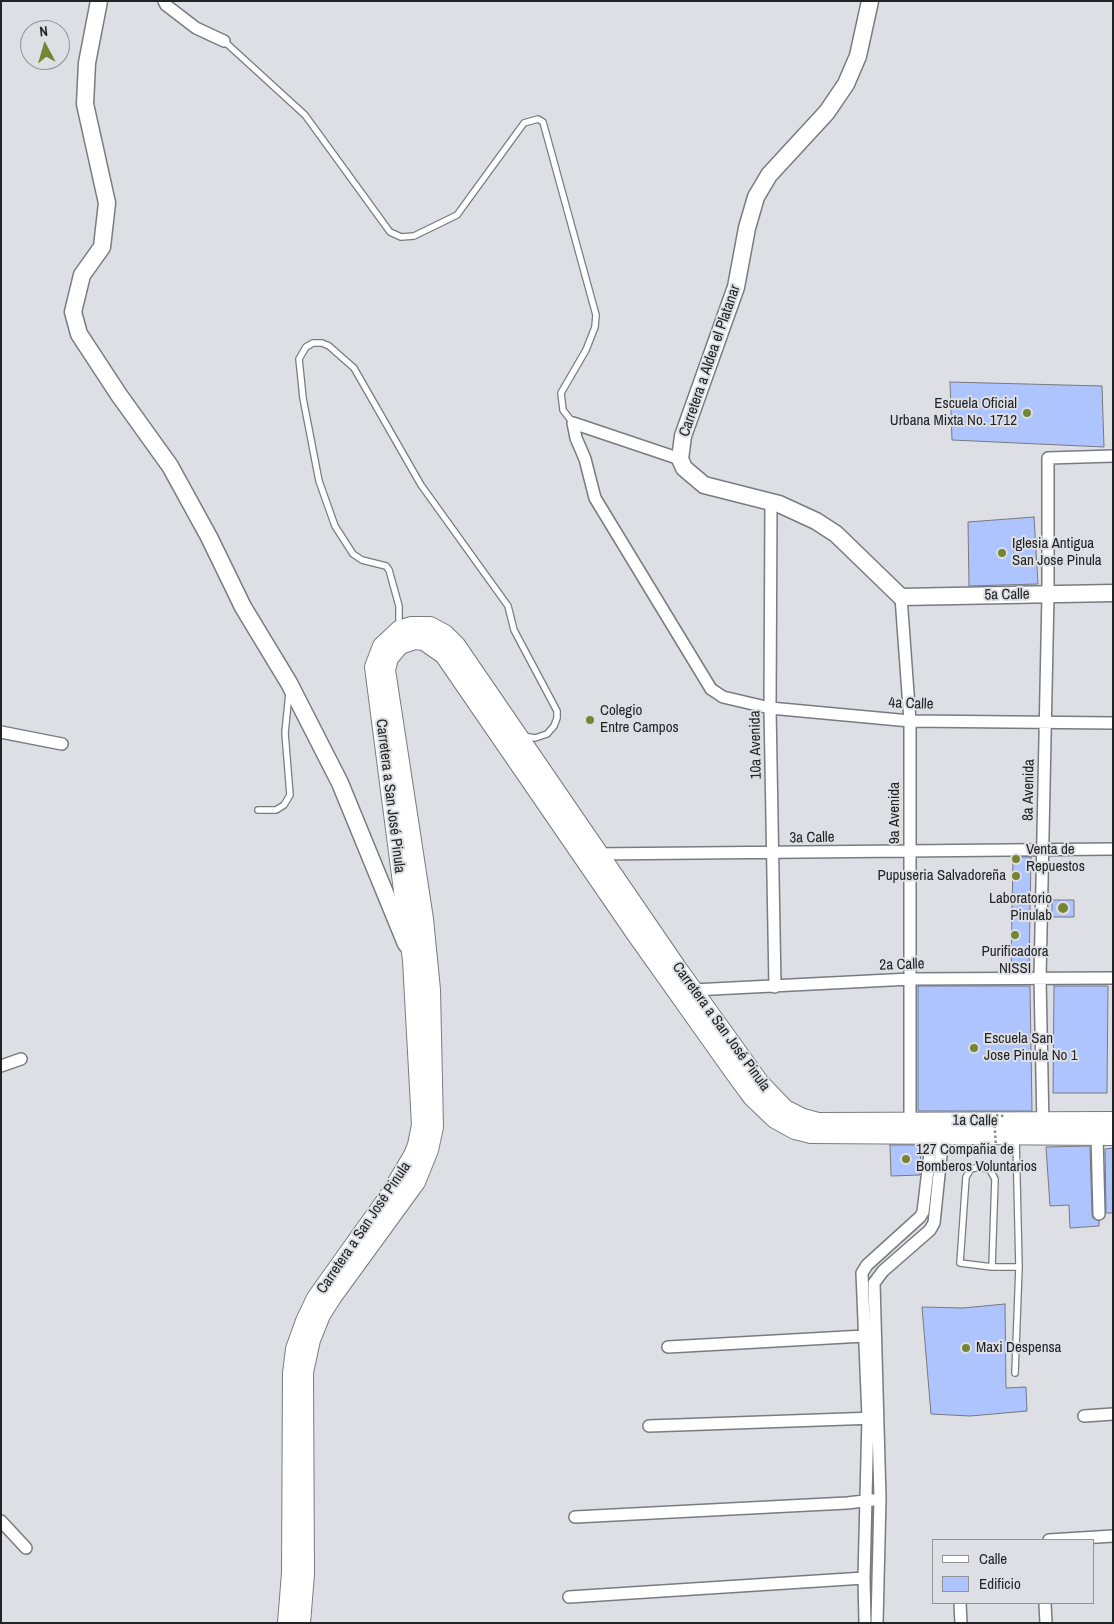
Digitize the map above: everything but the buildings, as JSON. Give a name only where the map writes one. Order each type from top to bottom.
[{"type":"main road","name":"Carretera a San José Pinula","points":[[287,1623],[292,1564],[294,1357],[302,1328],[316,1298],[388,1197],[417,1145],[421,1125],[412,960],[374,667],[382,646],[399,630],[411,626],[424,626],[445,634],[456,645],[693,990],[756,1077],[780,1105],[806,1120],[837,1128]]},
{"type":"main road","name":"Carretera a San José Pinula","points":[[301,1623],[306,1574],[304,1372],[311,1340],[321,1315],[333,1296],[416,1182],[429,1150],[434,1127],[431,990],[424,919],[386,670],[388,662],[396,649],[406,642],[420,640],[432,645],[444,655],[635,933],[761,1107],[775,1120],[794,1130],[812,1134],[837,1128]]},
{"type":"main road","name":"1a Calle","points":[[837,1128],[910,1120],[1043,1130],[1105,1129]]},
{"type":"main road","name":"1a Calle","points":[[837,1128],[937,1136],[1016,1137],[1043,1130]]},
{"type":"street","points":[[99,1],[85,84],[85,104],[106,203],[102,247],[82,275],[73,312],[79,334],[119,395],[170,466],[209,537],[243,607],[290,683],[340,784],[390,902],[412,960]]},
{"type":"street","points":[[164,1],[166,5],[196,28],[224,41]]},
{"type":"street","name":"Carretera a Aldea el Platanar","points":[[680,459],[683,436],[736,287],[747,228],[756,197],[769,175],[827,112],[846,84],[858,56],[870,1]]},
{"type":"street","points":[[573,423],[680,459],[684,468],[704,485],[771,502],[797,511],[836,534],[901,597]]},
{"type":"street","name":"4a Calle","points":[[573,423],[595,498],[711,690],[723,697],[770,708],[910,720],[1113,723]]},
{"type":"street","name":"8a Avenida","points":[[1043,1130],[1040,978],[1048,594],[1048,459],[1050,456],[1113,456]]},
{"type":"street","name":"10a Avenida","points":[[771,502],[770,708],[775,987]]},
{"type":"street","name":"5a Calle","points":[[901,597],[1113,593]]},
{"type":"street","name":"9a Avenida","points":[[901,597],[910,720],[910,1120]]},
{"type":"street","points":[[1,732],[62,744]]},
{"type":"street","name":"3a Calle","points":[[582,856],[600,853],[1113,849]]},
{"type":"street","name":"2a Calle","points":[[693,990],[910,979],[1113,978]]},
{"type":"street","points":[[1,1066],[20,1059]]},
{"type":"street","points":[[1099,1214],[1105,1129]]},
{"type":"street","points":[[877,1623],[880,1498],[864,1336],[862,1273],[866,1265],[920,1218],[923,1212],[937,1136]]},
{"type":"street","points":[[865,1623],[866,1501],[873,1418],[874,1283],[883,1271],[930,1230],[934,1223],[937,1136]]},
{"type":"street","points":[[668,1346],[864,1336]]},
{"type":"street","points":[[1084,1416],[1113,1414]]},
{"type":"street","points":[[649,1426],[873,1418]]},
{"type":"street","points":[[575,1517],[866,1501],[880,1498]]},
{"type":"street","points":[[1,1521],[26,1548]]},
{"type":"street","points":[[1065,1539],[1113,1536]]},
{"type":"street","points":[[569,1597],[864,1578]]},
{"type":"street","points":[[960,1604],[961,1623]]},
{"type":"street","points":[[1045,1604],[1046,1623]]},
{"type":"lane","points":[[224,41],[305,115],[390,232],[401,236],[414,236],[457,215],[524,123],[538,119],[543,122],[596,315],[595,327],[586,350],[561,393],[563,410],[573,423]]},
{"type":"lane","points":[[399,630],[399,606],[389,570],[386,566],[362,560],[353,554],[334,526],[319,481],[303,398],[299,359],[306,347],[313,344],[322,343],[329,346],[354,368],[421,485],[508,606],[514,630],[557,711],[558,718],[547,734],[536,738],[518,735]]},
{"type":"lane","points":[[258,810],[276,810],[284,805],[290,794],[291,778],[285,733],[290,683]]},
{"type":"lane","points":[[1015,1373],[1019,1267],[1016,1137]]},
{"type":"lane","points":[[992,1267],[995,1179],[990,1170],[971,1169],[966,1177],[960,1263],[992,1267],[1019,1267]]},
{"type":"path","points":[[986,1148],[996,1148],[994,1116],[1004,1116]]},
{"type":"place","name":"Escuela Oficial Urbana Mixta No. 1712","points":[[1027,413]]},
{"type":"place","name":"Iglesia Antigua San Jose Pinula","points":[[1002,553]]},
{"type":"place","name":"Colegio Entre Campos","points":[[590,720]]},
{"type":"place","name":"Venta de Repuestos","points":[[1016,859]]},
{"type":"place","name":"Pupuseria Salvadoreña","points":[[1016,876]]},
{"type":"place","name":"Laboratorio Pinulab","points":[[1063,908]]},
{"type":"place","name":"Purificadora NISSI","points":[[1015,935]]},
{"type":"place","name":"Escuela San Jose Pinula No 1","points":[[974,1048]]},
{"type":"place","name":"127 Compañia de Bomberos Voluntarios","points":[[906,1159]]},
{"type":"place","name":"Maxi Despensa","points":[[966,1348]]}]
